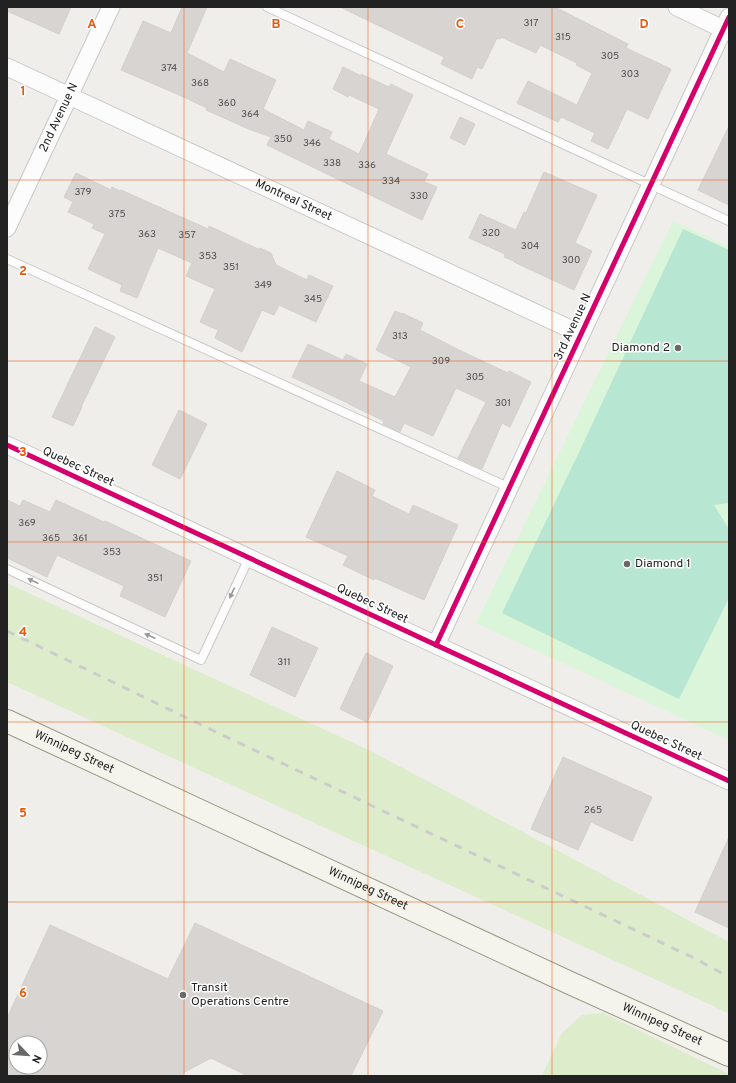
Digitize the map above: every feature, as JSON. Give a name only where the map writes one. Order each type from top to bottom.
[{"type":"main road","name":"Winnipeg Street","points":[[7,721],[563,980],[729,1055]]},
{"type":"street","name":"2nd Avenue N","points":[[7,228],[111,7]]},
{"type":"street","points":[[677,7],[727,26]]},
{"type":"street","name":"3rd Avenue N","points":[[436,646],[650,185],[727,26]]},
{"type":"street","name":"Montreal Street","points":[[7,67],[581,334]]},
{"type":"street","name":"Quebec Street","points":[[7,445],[436,646],[729,781]]},
{"type":"lane","points":[[267,7],[729,222]]},
{"type":"lane","points":[[7,259],[510,488]]},
{"type":"lane","points":[[7,569],[201,660],[249,558]]},
{"type":"green space","points":[[673,221],[729,247],[729,740],[476,623]]},
{"type":"green space","points":[[683,229],[729,250],[729,503],[714,505],[729,529],[729,598],[679,699],[502,613]]},
{"type":"green space","points":[[7,583],[371,751],[729,942],[729,1014],[7,682]]},
{"type":"green space","points":[[603,1013],[729,1074],[729,1076],[542,1076],[562,1033],[582,1015]]},
{"type":"building","points":[[7,7],[71,7],[59,34],[7,11]]},
{"type":"building","points":[[182,7],[207,7],[187,53],[224,72],[230,59],[276,80],[263,109],[304,130],[308,121],[332,132],[329,139],[359,154],[379,109],[349,95],[348,97],[333,89],[343,67],[389,87],[391,84],[413,95],[386,154],[428,174],[424,182],[437,187],[422,220],[267,145],[271,137],[251,130],[206,110],[207,108],[121,70],[143,21],[171,33]]},
{"type":"building","points":[[340,7],[555,7],[628,44],[626,48],[671,69],[648,119],[627,109],[608,149],[591,141],[595,133],[561,117],[558,122],[517,103],[528,81],[577,105],[592,73],[576,65],[577,63],[540,45],[536,53],[501,37],[500,39],[497,38],[482,69],[477,67],[472,79],[441,64],[444,57]]},
{"type":"building","points":[[460,117],[475,124],[465,145],[450,138]]},
{"type":"building","points":[[729,126],[729,205],[698,190]]},
{"type":"building","points":[[544,172],[597,195],[575,243],[592,251],[574,290],[504,257],[505,254],[469,238],[480,214],[516,230],[524,212],[526,213]]},
{"type":"building","points":[[76,173],[111,190],[112,187],[120,191],[121,190],[208,229],[209,226],[258,249],[260,248],[271,253],[276,265],[307,280],[309,275],[333,286],[316,322],[279,305],[274,315],[262,310],[242,352],[215,338],[218,330],[200,322],[215,289],[186,276],[192,263],[158,248],[137,298],[120,291],[122,285],[88,269],[105,234],[92,228],[94,224],[68,212],[73,202],[64,197]]},
{"type":"building","points":[[395,311],[423,323],[420,330],[508,373],[509,371],[531,382],[510,427],[502,423],[482,469],[458,458],[486,402],[456,388],[433,436],[404,423],[400,432],[383,424],[384,421],[292,377],[308,344],[343,360],[346,354],[367,364],[359,381],[395,397],[411,367],[376,350]]},
{"type":"building","points":[[95,327],[115,337],[73,426],[52,417]]},
{"type":"building","points":[[179,410],[207,424],[180,479],[152,465]]},
{"type":"building","points":[[337,471],[375,490],[372,496],[409,514],[413,505],[458,525],[424,600],[375,578],[374,580],[343,565],[348,556],[306,537]]},
{"type":"building","points":[[7,500],[20,506],[23,500],[50,512],[56,500],[191,561],[165,617],[120,596],[124,586],[57,555],[47,577],[7,558]]},
{"type":"building","points":[[272,627],[318,648],[295,697],[250,675]]},
{"type":"building","points":[[366,653],[393,666],[367,722],[340,709]]},
{"type":"building","points":[[563,757],[652,797],[632,841],[591,822],[578,850],[531,829]]},
{"type":"building","points":[[729,837],[729,928],[695,912]]},
{"type":"building","name":"Transit Operations Centre","points":[[195,923],[383,1011],[351,1076],[248,1076],[211,1058],[183,1073],[182,1076],[7,1076],[7,1018],[50,925],[168,979]]},
{"type":"railway","points":[[7,631],[216,732],[694,958],[729,977]]},
{"type":"cycle path","points":[[436,645],[729,17]]},
{"type":"cycle path","points":[[7,445],[729,781]]},
{"type":"place","name":"Diamond 2","points":[[678,348]]},
{"type":"place","name":"Diamond 1","points":[[627,564]]},
{"type":"place","name":"Transit Operations Centre","points":[[183,995]]}]
